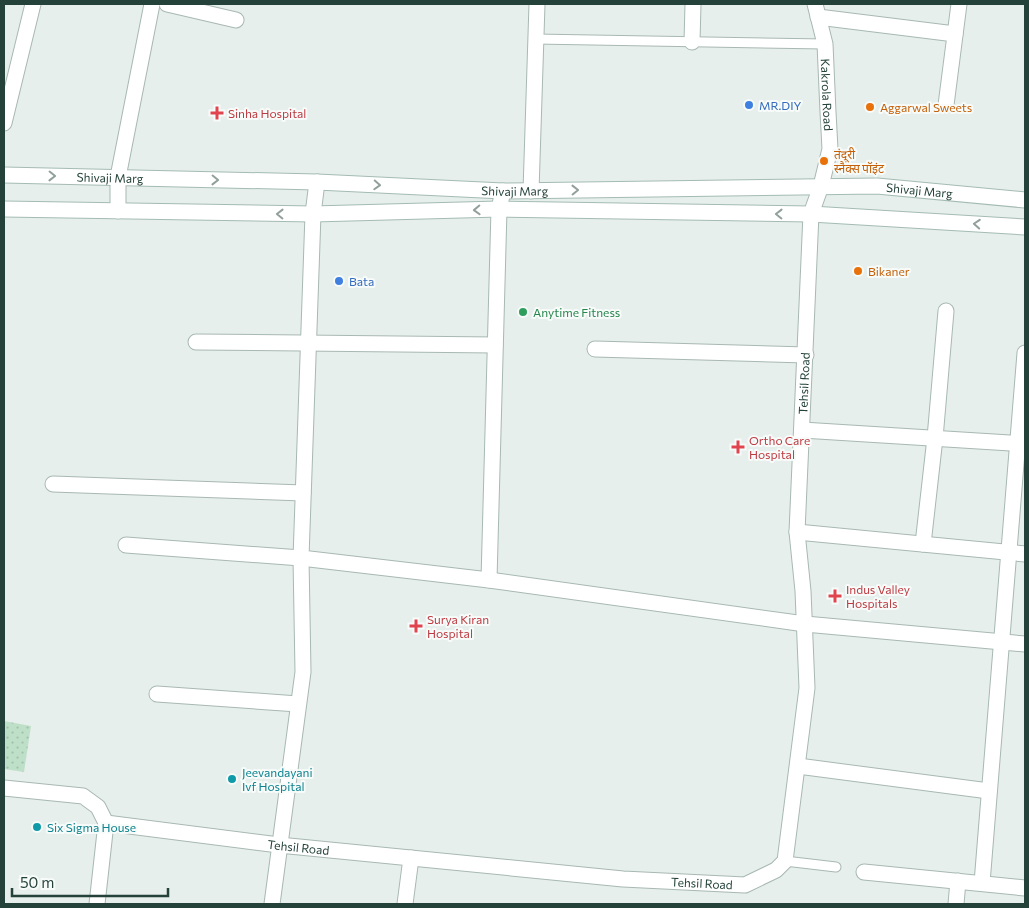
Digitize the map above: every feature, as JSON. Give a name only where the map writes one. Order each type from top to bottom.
[{"type":"street","points":[[4,123],[33,4]]},
{"type":"street","points":[[118,211],[118,177],[152,4]]},
{"type":"street","points":[[167,4],[236,20]]},
{"type":"street","points":[[531,191],[537,4]]},
{"type":"street","points":[[692,42],[693,4]]},
{"type":"street","points":[[946,106],[959,4]]},
{"type":"street","points":[[817,10],[955,34]]},
{"type":"street","name":"Kakrola Road","points":[[817,10],[824,44],[830,149],[821,186]]},
{"type":"street","name":"Shivaji Marg","points":[[4,175],[317,182],[503,191],[877,186],[1025,200]]},
{"type":"street","points":[[272,904],[303,672],[301,558],[312,214],[317,182]]},
{"type":"street","name":"Tehsil Road","points":[[106,823],[279,845],[623,880],[746,885],[776,870],[785,861],[807,688],[797,532],[812,214],[821,186]]},
{"type":"street","points":[[489,580],[499,209],[503,191]]},
{"type":"street","name":"Shivaji Marg","points":[[4,210],[312,214],[499,209],[812,214],[1025,228]]},
{"type":"street","points":[[923,544],[935,438],[946,310]]},
{"type":"street","points":[[196,342],[495,345]]},
{"type":"street","points":[[595,349],[806,356]]},
{"type":"street","points":[[982,883],[1001,642],[1018,553],[1025,353]]},
{"type":"street","points":[[802,430],[1021,444]]},
{"type":"street","points":[[52,484],[303,493]]},
{"type":"street","points":[[797,532],[1018,553]]},
{"type":"street","points":[[126,545],[301,558],[489,580],[804,624],[1025,644]]},
{"type":"street","points":[[157,694],[298,704]]},
{"type":"street","points":[[798,766],[989,791]]},
{"type":"street","points":[[4,788],[82,796],[98,807],[106,823],[97,904]]},
{"type":"street","points":[[405,904],[411,858]]},
{"type":"street","points":[[864,872],[1025,888]]},
{"type":"street","points":[[956,904],[958,880]]},
{"type":"lane","points":[[535,39],[824,44]]},
{"type":"lane","points":[[785,861],[836,867]]},
{"type":"green space","points":[[4,721],[31,726],[24,772],[4,769]]},
{"type":"place","name":"MR.DIY","points":[[749,105]]},
{"type":"place","name":"Aggarwal Sweets","points":[[870,107]]},
{"type":"place","name":"Sinha Hospital","points":[[217,113]]},
{"type":"place","name":"तंदूरी स्नैक्स पॉइंट","points":[[824,161]]},
{"type":"place","name":"Bikaner","points":[[858,271]]},
{"type":"place","name":"Bata","points":[[339,281]]},
{"type":"place","name":"Anytime Fitness","points":[[523,312]]},
{"type":"place","name":"Ortho Care Hospital","points":[[738,447]]},
{"type":"place","name":"Indus Valley Hospitals","points":[[835,596]]},
{"type":"place","name":"Surya Kiran Hospital","points":[[416,626]]},
{"type":"place","name":"Jeevandayani Ivf Hospital","points":[[232,779]]},
{"type":"place","name":"Six Sigma House","points":[[37,827]]}]
